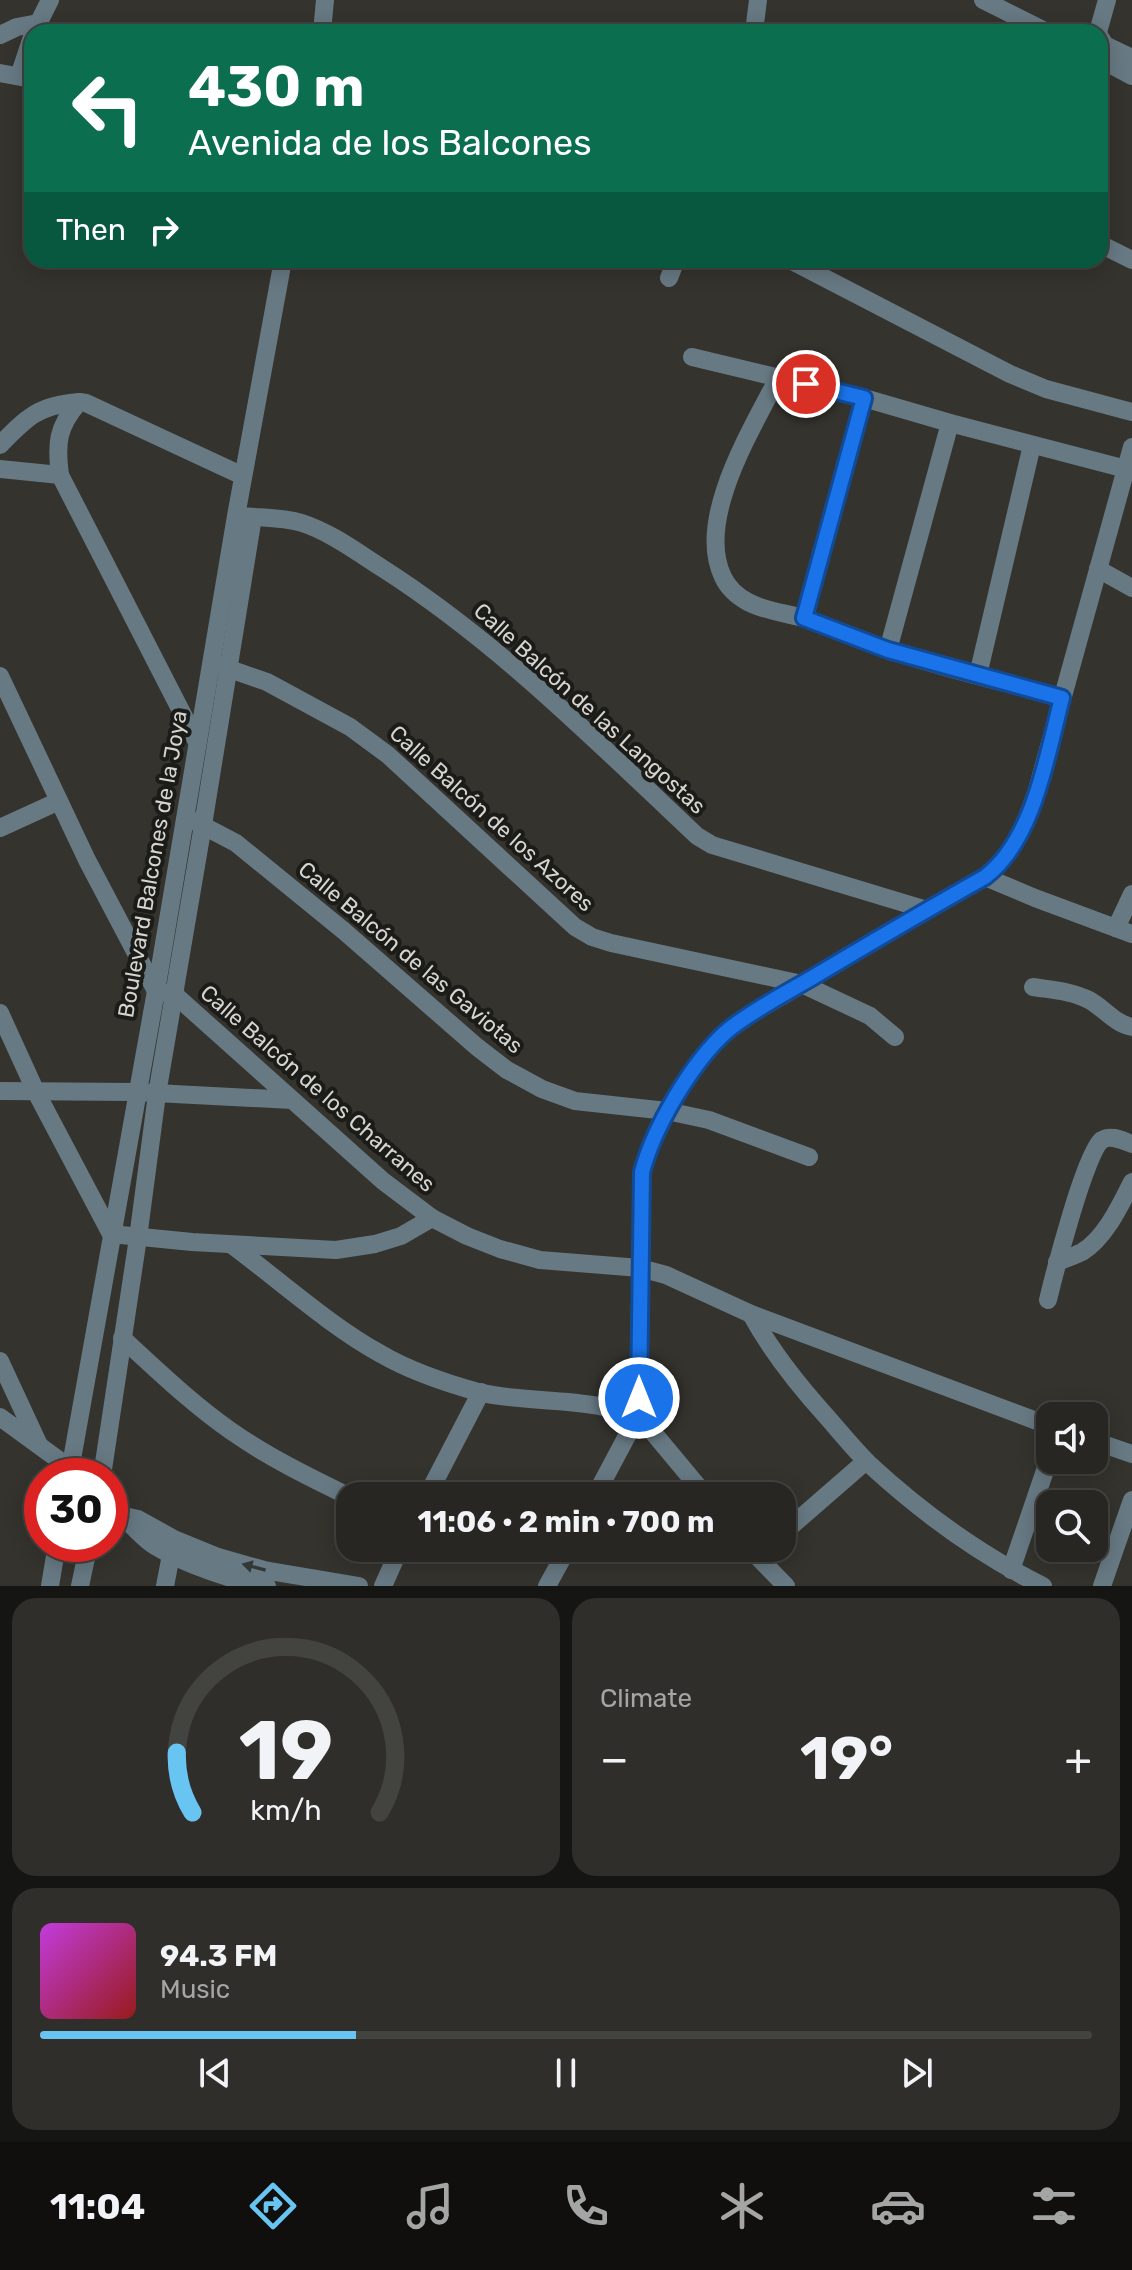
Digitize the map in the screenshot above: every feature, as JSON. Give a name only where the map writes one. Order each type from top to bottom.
[{"type":"street","points":[[30,24],[50,0]]},
{"type":"street","points":[[323,24],[325,0]]},
{"type":"street","points":[[755,24],[758,0]]},
{"type":"street","points":[[983,0],[1031,24]]},
{"type":"street","points":[[1101,24],[1107,0]]},
{"type":"street","points":[[17,76],[24,31]]},
{"type":"street","points":[[1108,46],[1132,58]]},
{"type":"street","points":[[1108,63],[1132,76]]},
{"type":"street","points":[[1108,248],[1132,260]]},
{"type":"street","name":"Boulevard Balcones de la Joya","points":[[105,1458],[157,1094],[229,668],[244,516],[243,476],[282,268]]},
{"type":"street","points":[[669,278],[673,268]]},
{"type":"street","points":[[805,268],[1010,374],[1046,389],[1132,412]]},
{"type":"street","points":[[692,357],[864,398],[1126,469]]},
{"type":"street","points":[[778,378],[728,479],[716,524],[716,545],[722,576],[730,589],[739,597],[770,611],[804,618],[888,650],[1062,698]]},
{"type":"street","points":[[804,618],[864,398]]},
{"type":"street","points":[[0,445],[40,409],[79,402],[105,411],[243,476]]},
{"type":"street","points":[[79,402],[70,412],[58,437],[60,475],[197,742]]},
{"type":"street","points":[[888,650],[950,423]]},
{"type":"street","points":[[978,675],[1032,445]]},
{"type":"street","points":[[602,1482],[628,1434],[639,1398],[642,1172],[648,1151],[667,1111],[703,1058],[728,1030],[985,877],[1009,853],[1031,808],[1132,447]]},
{"type":"street","points":[[0,469],[60,475]]},
{"type":"street","name":"Boulevard Balcones de la Joya","points":[[75,1458],[111,1234],[156,991],[211,663],[244,516]]},
{"type":"street","name":"Calle Balcón de las Langostas","points":[[244,516],[283,518],[305,524],[424,594],[536,685],[697,836],[712,845],[927,910]]},
{"type":"street","points":[[1098,569],[1132,588]]},
{"type":"street","name":"Calle Balcón de los Azores","points":[[211,663],[267,682],[350,727],[376,746],[575,927],[592,937],[802,984],[870,1016],[895,1037]]},
{"type":"street","points":[[0,676],[59,801],[156,991]]},
{"type":"street","points":[[0,828],[59,801]]},
{"type":"street","name":"Calle Balcón de las Gaviotas","points":[[184,817],[236,843],[507,1070],[542,1089],[575,1101],[667,1111],[709,1120],[809,1157]]},
{"type":"street","points":[[985,877],[1124,931],[1132,894]]},
{"type":"street","points":[[1033,987],[1077,995],[1105,1010],[1119,1023],[1132,1027]]},
{"type":"street","name":"Calle Balcón de los Charranes","points":[[156,991],[175,995],[383,1181],[432,1218],[467,1236],[540,1260],[640,1268],[666,1275],[751,1314],[1036,1421]]},
{"type":"street","points":[[0,1013],[36,1092],[111,1234],[336,1250],[401,1236],[432,1218]]},
{"type":"street","points":[[0,1091],[136,1092],[292,1100]]},
{"type":"street","points":[[1048,1300],[1079,1190],[1095,1147],[1105,1138],[1112,1137],[1132,1144]]},
{"type":"street","points":[[1057,1262],[1093,1244],[1108,1225],[1132,1182]]},
{"type":"street","points":[[232,1245],[349,1334],[381,1355],[409,1368],[481,1392],[605,1407],[635,1416],[646,1424],[694,1482]]},
{"type":"street","points":[[751,1314],[792,1378],[866,1461],[904,1495],[1011,1570],[1043,1586]]},
{"type":"street","points":[[122,1338],[199,1407],[231,1431],[336,1490]]},
{"type":"street","points":[[0,1361],[40,1447]]},
{"type":"street","points":[[434,1482],[481,1392]]},
{"type":"street","points":[[0,1417],[54,1458]]},
{"type":"street","points":[[1108,1446],[1132,1454]]},
{"type":"street","points":[[796,1522],[866,1461]]},
{"type":"street","points":[[1011,1570],[1044,1474]]},
{"type":"street","points":[[1102,1586],[1132,1500]]},
{"type":"street","points":[[128,1517],[218,1557],[264,1570],[359,1586]]},
{"type":"street","points":[[128,1520],[141,1535],[171,1555],[212,1571],[267,1586]]},
{"type":"street","points":[[165,1586],[171,1555]]},
{"type":"street","points":[[50,1586],[54,1562]]},
{"type":"street","points":[[80,1586],[85,1562]]},
{"type":"street","points":[[383,1586],[394,1562]]},
{"type":"street","points":[[547,1586],[560,1562]]},
{"type":"street","points":[[766,1562],[786,1586]]},
{"type":"route","points":[[639,1398],[642,1172],[648,1151],[667,1111],[703,1058],[728,1030],[998,867],[1017,840],[1031,808],[1062,698],[888,650],[804,618],[864,398],[806,384]]}]
